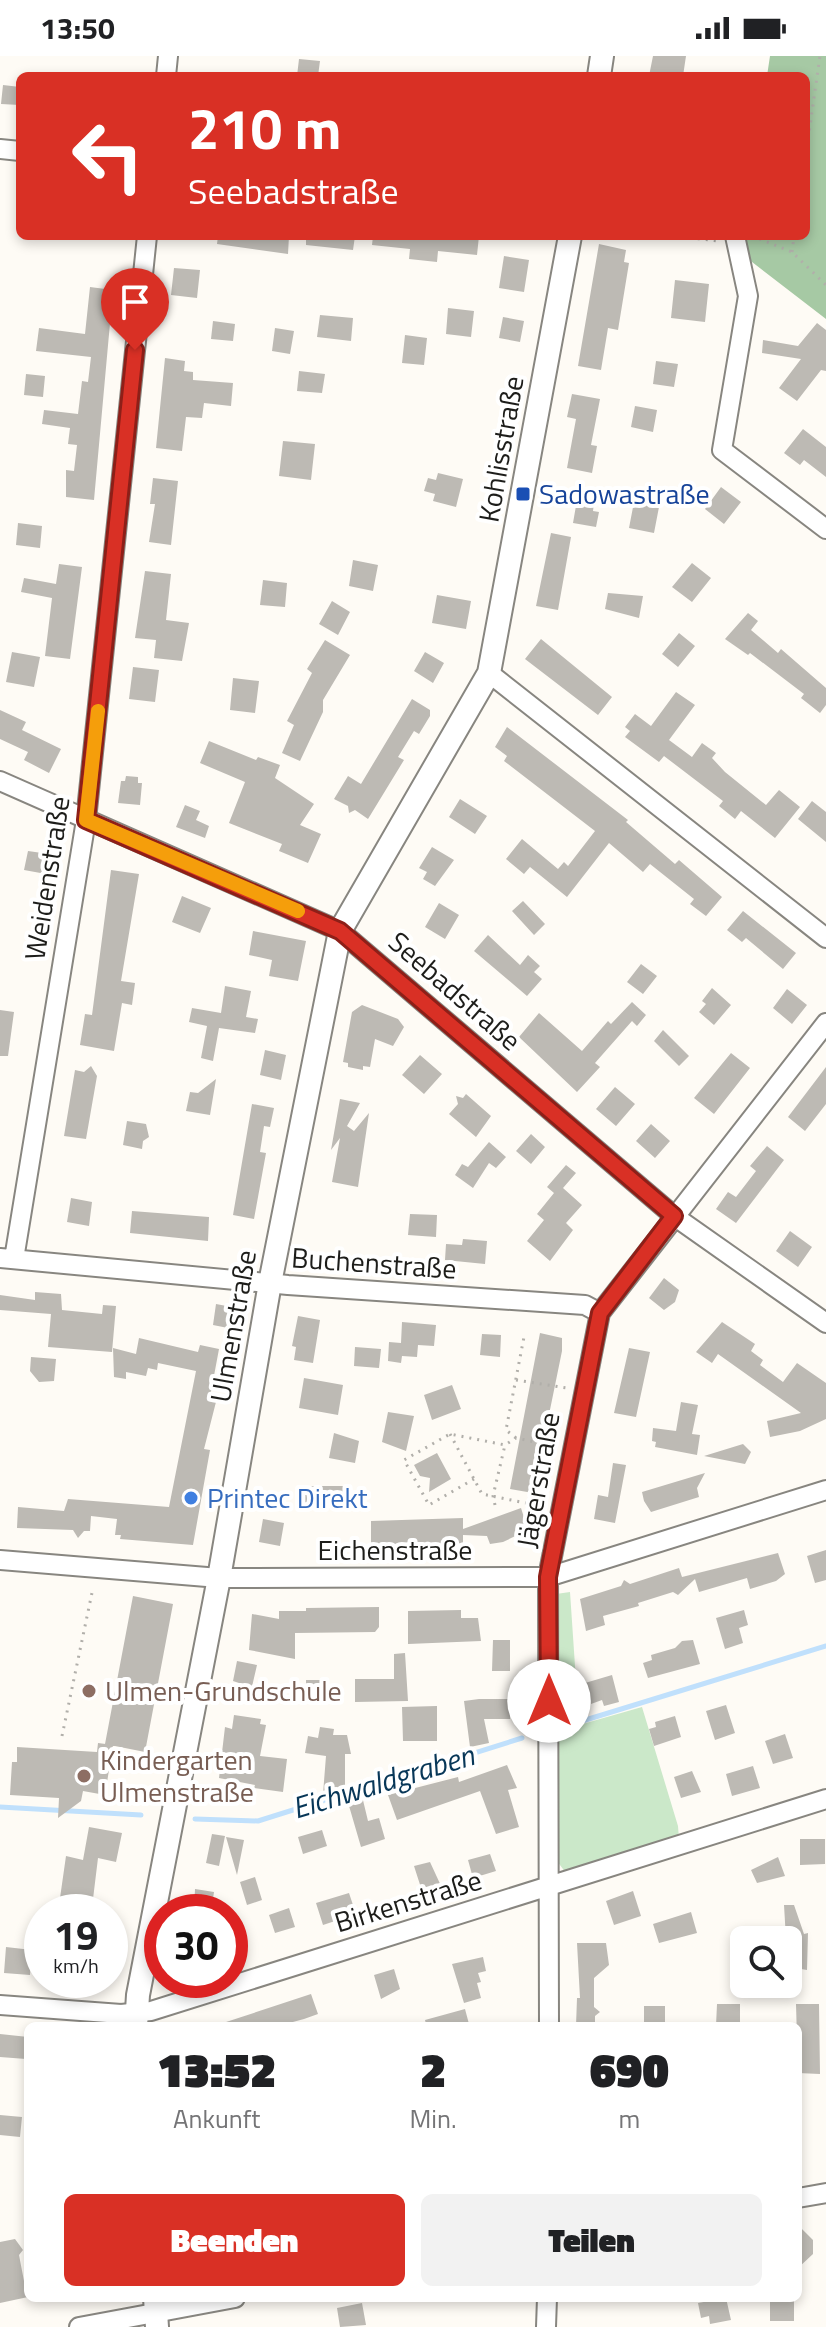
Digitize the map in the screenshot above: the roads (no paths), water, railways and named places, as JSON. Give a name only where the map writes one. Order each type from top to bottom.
[{"type":"street","name":"Weidenstraße","points":[[7,1258],[86,820],[147,240]]},
{"type":"street","name":"Kohlisstraße","points":[[489,673],[569,240]]},
{"type":"street","points":[[731,240],[748,296],[722,450],[826,529]]},
{"type":"street","name":"Ulmenstraße","points":[[135,2020],[219,1578],[270,1283],[340,931],[489,673]]},
{"type":"street","points":[[489,673],[826,938]]},
{"type":"street","name":"Seebadstraße","points":[[0,781],[340,931],[674,1216],[826,1323]]},
{"type":"street","name":"Jägerstraße","points":[[549,2022],[548,1577],[600,1313],[826,1023]]},
{"type":"street","name":"Buchenstraße","points":[[7,1258],[270,1283],[585,1305],[600,1313]]},
{"type":"street","name":"Eichenstraße","points":[[0,1560],[219,1578],[548,1577],[826,1490]]},
{"type":"street","name":"Birkenstraße","points":[[0,2005],[135,2020],[826,1799]]},
{"type":"street","points":[[802,2197],[826,2193]]},
{"type":"street","points":[[79,2327],[212,2302]]},
{"type":"street","points":[[546,2327],[547,2302]]},
{"type":"waterway","name":"Eichwaldgraben","points":[[579,1722],[826,1646]]},
{"type":"waterway","name":"Eichwaldgraben","points":[[195,1819],[258,1821],[522,1738]]},
{"type":"waterway","name":"Eichwaldgraben","points":[[0,1807],[141,1815]]},
{"type":"place","name":"Sadowastraße","points":[[523,494]]},
{"type":"place","name":"Printec Direkt","points":[[191,1498]]},
{"type":"place","name":"Ulmen-Grundschule","points":[[89,1691]]},
{"type":"place","name":"Kindergarten Ulmenstraße","points":[[84,1776]]}]
